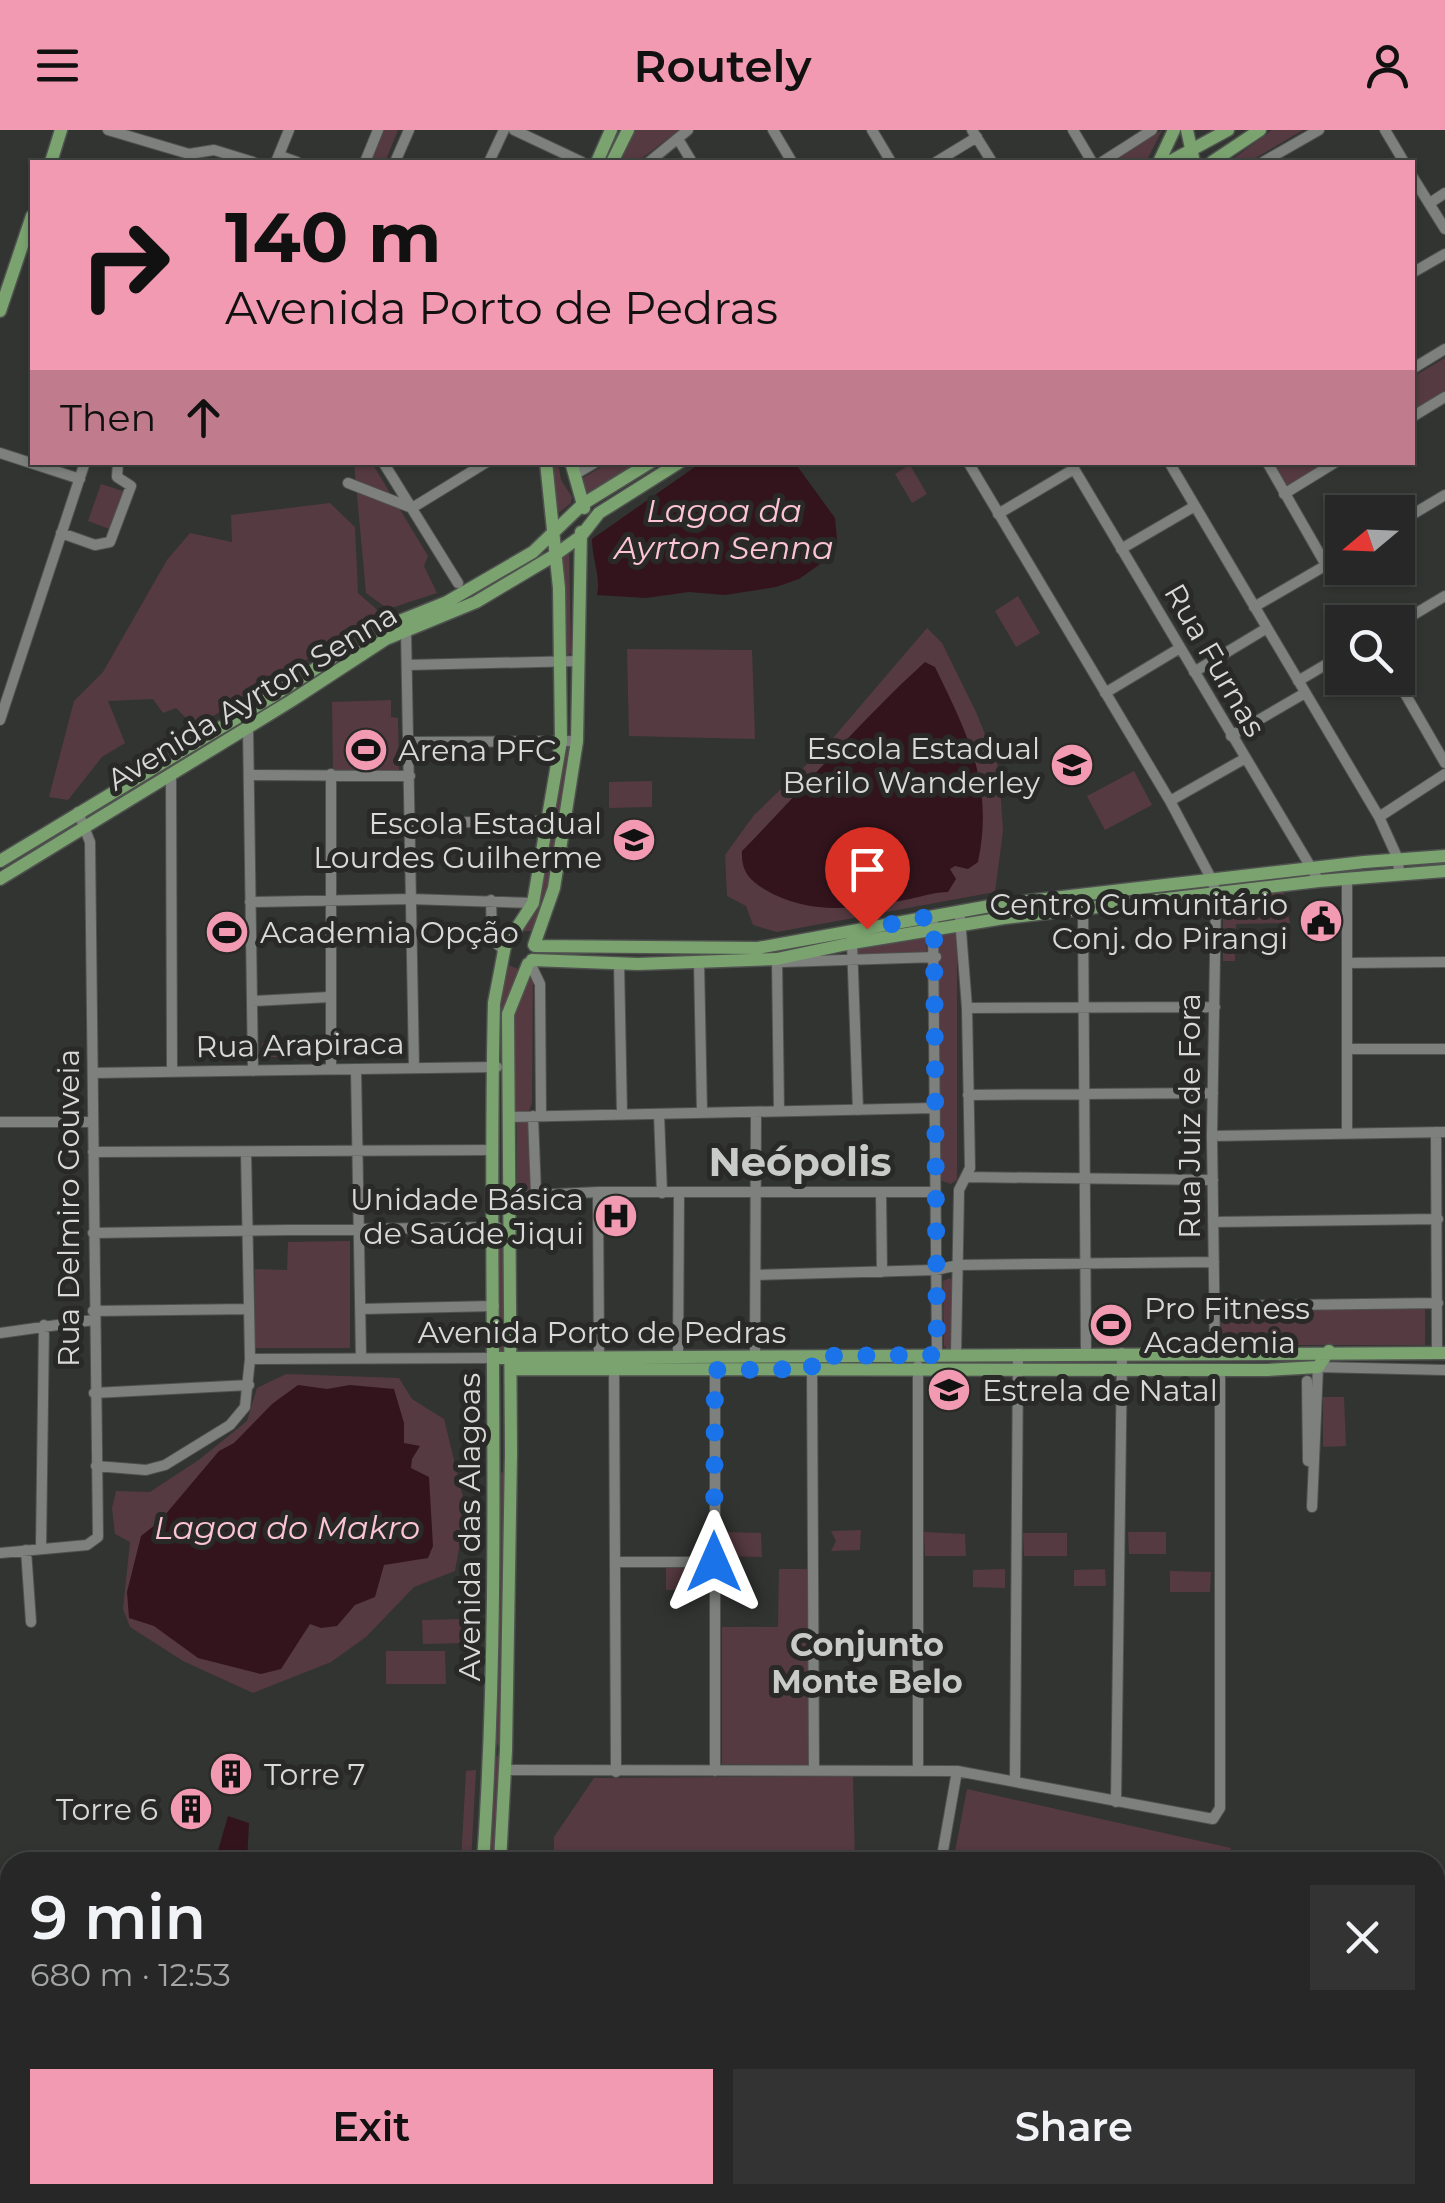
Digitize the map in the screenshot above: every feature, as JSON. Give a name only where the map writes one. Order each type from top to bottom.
[{"type":"main road","points":[[51,160],[61,130]]},
{"type":"main road","points":[[598,160],[612,130]]},
{"type":"main road","points":[[613,160],[628,130]]},
{"type":"main road","points":[[1161,160],[1174,130]]},
{"type":"main road","points":[[1187,130],[1193,157],[1228,130]]},
{"type":"main road","points":[[1215,160],[1260,130]]},
{"type":"main road","points":[[0,310],[30,222]]},
{"type":"main road","name":"Avenida das Alagoas","points":[[484,1852],[498,1750],[511,1453],[509,1116],[495,988],[506,948],[533,903],[562,741],[555,555],[546,465]]},
{"type":"main road","name":"Avenida Ayrton Senna","points":[[0,862],[372,632],[466,592],[532,552],[583,504],[646,465]]},
{"type":"main road","name":"Avenida Ayrton Senna","points":[[0,879],[386,639],[476,602],[555,555],[580,536],[599,512],[675,465]]},
{"type":"main road","name":"Avenida das Alagoas","points":[[501,1852],[505,1770],[498,1750],[493,1150],[510,1008],[554,888],[577,741],[580,536],[584,518],[572,469]]},
{"type":"main road","points":[[262,718],[260,710],[273,696]]},
{"type":"main road","points":[[532,955],[520,935],[506,948],[514,965],[532,955],[659,956],[758,948],[1214,887],[1346,878],[1445,856]]},
{"type":"main road","points":[[960,918],[1083,910],[1311,868],[1445,871]]},
{"type":"main road","points":[[532,955],[619,963],[659,956],[699,962],[777,961],[933,922]]},
{"type":"main road","points":[[1312,1371],[1321,1351]]},
{"type":"main road","name":"Avenida Porto de Pedras","points":[[495,1358],[511,1364],[614,1364],[715,1370],[812,1363],[917,1362],[1018,1369],[1215,1352],[1441,1352]]},
{"type":"main road","name":"Avenida Porto de Pedras","points":[[917,1362],[956,1354],[1086,1354],[1220,1370],[1312,1371]]},
{"type":"main road","name":"Avenida Porto de Pedras","points":[[511,1364],[756,1357],[812,1363]]},
{"type":"main road","points":[[496,1421],[501,1448],[511,1453]]},
{"type":"main road","points":[[496,1462],[506,1467],[506,1504],[510,1514]]},
{"type":"street","points":[[108,130],[188,158],[214,150],[247,160]]},
{"type":"street","points":[[278,160],[290,130]]},
{"type":"street","points":[[366,160],[378,130]]},
{"type":"street","points":[[491,160],[504,130]]},
{"type":"street","points":[[514,130],[578,160]]},
{"type":"street","points":[[652,160],[688,130]]},
{"type":"street","points":[[773,130],[791,160]]},
{"type":"street","points":[[872,130],[890,160]]},
{"type":"street","points":[[1073,130],[1091,160]]},
{"type":"street","points":[[1266,160],[1319,130]]},
{"type":"street","points":[[1385,130],[1403,160]]},
{"type":"street","points":[[1105,160],[1151,131]]},
{"type":"street","points":[[939,160],[975,134],[991,160]]},
{"type":"street","points":[[395,160],[407,135]]},
{"type":"street","points":[[678,139],[691,160]]},
{"type":"street","points":[[1415,180],[1445,229]]},
{"type":"street","points":[[1430,203],[1445,193]]},
{"type":"street","points":[[1415,271],[1445,254]]},
{"type":"street","points":[[0,264],[14,270]]},
{"type":"street","points":[[1415,367],[1445,349]]},
{"type":"street","points":[[1415,415],[1445,397]]},
{"type":"street","points":[[0,454],[30,464]]},
{"type":"street","points":[[34,465],[80,480]]},
{"type":"street","points":[[0,720],[84,465]]},
{"type":"street","points":[[61,533],[99,546],[110,542],[130,486],[117,477],[118,465]]},
{"type":"street","points":[[384,465],[458,584]]},
{"type":"street","points":[[412,508],[482,465]]},
{"type":"street","points":[[970,465],[1170,801],[1214,887]]},
{"type":"street","points":[[1171,465],[1379,816],[1399,867]]},
{"type":"street","points":[[1269,465],[1325,564]]},
{"type":"street","points":[[1284,494],[1331,465]]},
{"type":"street","points":[[998,514],[1072,466]]},
{"type":"street","name":"Rua Furnas","points":[[1072,466],[1319,881]]},
{"type":"street","points":[[348,483],[412,508]]},
{"type":"street","points":[[1415,513],[1445,496]]},
{"type":"street","points":[[1121,549],[1194,506]]},
{"type":"street","points":[[1254,607],[1325,567]]},
{"type":"street","points":[[1415,614],[1445,596]]},
{"type":"street","points":[[1194,672],[1267,628]]},
{"type":"street","points":[[406,630],[414,1068]]},
{"type":"street","points":[[1105,693],[1180,648]]},
{"type":"street","points":[[407,665],[580,661]]},
{"type":"street","points":[[1298,681],[1325,665]]},
{"type":"street","points":[[1232,736],[1305,693]]},
{"type":"street","points":[[1406,695],[1445,763]]},
{"type":"street","points":[[248,727],[253,1070]]},
{"type":"street","points":[[410,742],[577,741]]},
{"type":"street","points":[[1170,801],[1244,759]]},
{"type":"street","points":[[331,774],[331,1070]]},
{"type":"street","points":[[1379,816],[1445,774]]},
{"type":"street","points":[[170,775],[172,1072]]},
{"type":"street","points":[[251,775],[410,776]]},
{"type":"street","name":"Rua Delmiro Gouveia","points":[[41,1548],[92,1544],[98,1536],[90,856],[78,812]]},
{"type":"street","points":[[411,822],[548,821]]},
{"type":"street","points":[[1346,878],[1348,1134]]},
{"type":"street","name":"Rua Juiz de Fora","points":[[1214,887],[1215,1352]]},
{"type":"street","points":[[250,902],[410,899],[533,903]]},
{"type":"street","name":"Avenida das Alagoas","points":[[491,900],[492,940],[506,948]]},
{"type":"street","points":[[1083,910],[1086,1354]]},
{"type":"street","points":[[956,1354],[959,1190],[970,1168],[967,1008],[960,918]]},
{"type":"street","points":[[933,922],[937,1355]]},
{"type":"street","points":[[852,943],[858,1110]]},
{"type":"street","points":[[532,955],[540,984],[536,1194]]},
{"type":"street","points":[[779,1112],[777,961],[936,958]]},
{"type":"street","points":[[699,962],[702,1113]]},
{"type":"street","points":[[1347,963],[1445,962]]},
{"type":"street","points":[[619,963],[622,1114]]},
{"type":"street","points":[[252,1001],[330,998]]},
{"type":"street","points":[[967,1008],[1215,1007]]},
{"type":"street","points":[[1347,1049],[1445,1049]]},
{"type":"street","name":"Rua Arapiraca","points":[[92,1073],[501,1067]]},
{"type":"street","points":[[356,1069],[361,1357]]},
{"type":"street","points":[[968,1095],[1213,1094]]},
{"type":"street","points":[[509,1116],[935,1108]]},
{"type":"street","points":[[756,1112],[756,1357]]},
{"type":"street","points":[[658,1114],[662,1192]]},
{"type":"street","points":[[0,1122],[93,1122]]},
{"type":"street","points":[[1212,1136],[1440,1132],[1441,1352]]},
{"type":"street","points":[[93,1152],[493,1150]]},
{"type":"street","points":[[96,1466],[146,1470],[177,1459],[236,1420],[245,1407],[250,1359],[246,1152]]},
{"type":"street","points":[[966,1177],[1212,1180]]},
{"type":"street","points":[[494,1197],[598,1192],[935,1192]]},
{"type":"street","points":[[598,1192],[599,1359]]},
{"type":"street","points":[[678,1358],[679,1192]]},
{"type":"street","points":[[881,1192],[882,1272]]},
{"type":"street","points":[[1213,1222],[1438,1219]]},
{"type":"street","points":[[936,1223],[958,1223]]},
{"type":"street","points":[[94,1233],[511,1227]]},
{"type":"street","points":[[758,1275],[936,1270],[958,1265],[1214,1262]]},
{"type":"street","points":[[1214,1306],[1438,1303]]},
{"type":"street","points":[[362,1309],[494,1306]]},
{"type":"street","points":[[0,1333],[94,1315],[249,1308]]},
{"type":"street","points":[[0,1553],[41,1548],[44,1325]]},
{"type":"street","points":[[1016,1782],[1018,1354]]},
{"type":"street","name":"Avenida Porto de Pedras","points":[[250,1359],[495,1358]]},
{"type":"street","points":[[1116,1802],[1121,1361]]},
{"type":"street","points":[[917,1362],[918,1770]]},
{"type":"street","points":[[812,1363],[814,1770]]},
{"type":"street","points":[[614,1364],[616,1772]]},
{"type":"street","points":[[715,1370],[715,1771]]},
{"type":"street","points":[[505,1770],[957,1771],[1209,1820],[1220,1808],[1220,1370]]},
{"type":"street","name":"Avenida Porto de Pedras","points":[[1312,1371],[1445,1370]]},
{"type":"street","points":[[1312,1371],[1308,1460],[1312,1472]]},
{"type":"street","points":[[1312,1371],[1312,1508]]},
{"type":"street","points":[[94,1393],[249,1386]]},
{"type":"street","points":[[26,1550],[31,1622]]},
{"type":"street","points":[[615,1562],[714,1562]]},
{"type":"street","points":[[943,1852],[957,1771]]},
{"type":"shaded area","points":[[381,130],[398,130],[386,160],[369,160]]},
{"type":"shaded area","points":[[629,130],[679,130],[640,160],[615,160]]},
{"type":"shaded area","points":[[1162,130],[1147,160],[1113,160]]},
{"type":"shaded area","points":[[1272,130],[1303,130],[1252,160],[1232,160]]},
{"type":"shaded area","points":[[1445,358],[1445,391],[1415,410],[1415,376]]},
{"type":"shaded area","points":[[354,465],[373,465],[428,556],[424,566],[437,593],[388,609],[366,593]]},
{"type":"shaded area","points":[[546,465],[558,465],[561,480],[572,497],[571,503],[551,519]]},
{"type":"shaded area","points":[[605,465],[633,465],[585,494],[578,481]]},
{"type":"shaded area","points":[[910,465],[927,494],[912,503],[895,474]]},
{"type":"shaded area","points":[[1273,465],[1326,465],[1286,489]]},
{"type":"shaded area","points":[[101,484],[126,492],[112,530],[88,521]]},
{"type":"shaded area","points":[[330,503],[355,527],[358,593],[382,614],[195,727],[176,708],[163,713],[153,699],[108,701],[125,743],[102,757],[68,800],[49,797],[74,701],[103,672],[167,560],[190,533],[232,542],[231,515]]},
{"type":"shaded area","points":[[569,549],[571,653],[564,658],[556,561]]},
{"type":"shaded area","points":[[1018,596],[1040,633],[1016,647],[995,611]]},
{"type":"shaded area","points":[[927,628],[942,643],[999,769],[1003,831],[995,892],[777,932],[753,925],[746,906],[727,896],[725,855],[754,815],[827,745]]},
{"type":"shaded area","points":[[627,649],[752,650],[755,739],[629,736]]},
{"type":"shaded area","name":"Arena PFC","points":[[391,700],[391,717],[398,718],[399,770],[333,770],[332,702]]},
{"type":"shaded area","points":[[561,745],[568,745],[570,750],[540,931],[520,931],[532,911]]},
{"type":"shaded area","points":[[1134,771],[1152,805],[1105,830],[1087,796]]},
{"type":"shaded area","points":[[652,781],[652,807],[609,808],[609,782]]},
{"type":"shaded area","points":[[1283,891],[1290,923],[1236,924],[1235,961],[1223,961],[1223,899]]},
{"type":"shaded area","points":[[957,931],[957,1180],[951,1184],[939,1180],[938,941],[943,932]]},
{"type":"shaded area","points":[[926,938],[927,954],[858,958],[857,949]]},
{"type":"shaded area","points":[[504,963],[518,969],[507,1011],[506,1055],[497,1059],[498,1003]]},
{"type":"shaded area","points":[[530,975],[532,1103],[529,1111],[513,1111],[514,1006]]},
{"type":"shaded area","points":[[262,1043],[289,1043],[289,1057],[263,1057]]},
{"type":"shaded area","points":[[517,1121],[530,1121],[530,1190],[517,1190]]},
{"type":"shaded area","points":[[504,1232],[508,1354],[500,1353],[499,1237]]},
{"type":"shaded area","points":[[350,1241],[350,1348],[255,1348],[255,1269],[287,1270],[288,1242]]},
{"type":"shaded area","points":[[950,1278],[952,1347],[948,1349],[944,1346],[943,1281]]},
{"type":"shaded area","points":[[1425,1308],[1425,1345],[1228,1345],[1221,1333],[1222,1309]]},
{"type":"shaded area","name":"Lagoa do Makro","points":[[286,1374],[399,1378],[412,1399],[444,1419],[466,1509],[455,1571],[414,1587],[366,1637],[331,1662],[253,1693],[183,1661],[130,1627],[123,1609],[130,1542],[115,1534],[112,1508],[116,1491],[150,1492],[200,1459],[247,1421],[257,1388]]},
{"type":"shaded area","points":[[1323,1397],[1344,1397],[1346,1446],[1323,1447]]},
{"type":"shaded area","points":[[501,1472],[503,1516],[507,1520],[503,1744],[499,1746],[494,1742]]},
{"type":"shaded area","points":[[861,1530],[860,1550],[831,1551],[836,1541],[831,1531]]},
{"type":"shaded area","points":[[721,1532],[761,1533],[762,1557],[721,1556]]},
{"type":"shaded area","points":[[924,1532],[965,1534],[966,1556],[925,1556]]},
{"type":"shaded area","points":[[1128,1532],[1166,1532],[1166,1554],[1129,1554]]},
{"type":"shaded area","points":[[1023,1533],[1067,1533],[1067,1556],[1024,1556]]},
{"type":"shaded area","points":[[666,1565],[706,1565],[706,1590],[666,1590]]},
{"type":"shaded area","points":[[779,1569],[808,1569],[809,1765],[722,1764],[722,1627],[778,1627]]},
{"type":"shaded area","points":[[1005,1569],[1005,1588],[973,1587],[973,1570]]},
{"type":"shaded area","points":[[1105,1569],[1106,1586],[1074,1586],[1074,1570]]},
{"type":"shaded area","points":[[1170,1571],[1211,1572],[1210,1592],[1170,1592]]},
{"type":"shaded area","points":[[464,1619],[465,1643],[423,1644],[422,1620]]},
{"type":"shaded area","points":[[386,1651],[445,1651],[446,1684],[386,1684]]},
{"type":"shaded area","points":[[498,1755],[504,1757],[496,1852],[488,1852],[494,1759]]},
{"type":"shaded area","points":[[476,1770],[472,1852],[462,1852],[466,1771]]},
{"type":"shaded area","points":[[853,1776],[855,1852],[554,1852],[554,1837],[594,1778]]},
{"type":"shaded area","points":[[967,1789],[1231,1848],[1230,1852],[955,1852]]},
{"type":"water","name":"Lagoa da Ayrton Senna","points":[[698,465],[796,465],[835,518],[837,539],[826,560],[799,579],[776,587],[725,595],[689,592],[646,598],[597,595],[592,539]]},
{"type":"water","points":[[925,662],[935,667],[975,761],[983,809],[978,862],[968,869],[950,869],[956,879],[948,892],[854,907],[799,904],[758,885],[744,869],[742,851]]},
{"type":"water","name":"Lagoa do Makro","points":[[298,1385],[394,1389],[404,1423],[404,1443],[420,1446],[411,1468],[429,1477],[433,1546],[428,1558],[384,1565],[375,1597],[355,1605],[337,1626],[321,1628],[310,1624],[281,1669],[261,1674],[198,1658],[154,1626],[129,1618],[127,1592],[141,1536],[159,1522],[219,1451],[234,1443],[272,1404]]},
{"type":"water","points":[[228,1816],[249,1823],[248,1852],[218,1852]]},
{"type":"place","name":"Arena PFC","points":[[366,750]]},
{"type":"place","name":"Escola Estadual Berilo Wanderley","points":[[1072,765]]},
{"type":"place","name":"Escola Estadual Lourdes Guilherme","points":[[634,840]]},
{"type":"place","name":"Centro Cumunitário Conj. do Pirangi","points":[[1321,921]]},
{"type":"place","name":"Academia Opção","points":[[227,932]]},
{"type":"place","name":"Unidade Básica de Saúde Jiqui","points":[[616,1216]]},
{"type":"place","name":"Pro Fitness Academia","points":[[1111,1325]]},
{"type":"place","name":"Estrela de Natal","points":[[949,1390]]},
{"type":"place","name":"Torre 7","points":[[231,1774]]},
{"type":"place","name":"Torre 6","points":[[191,1809]]},
{"type":"district","name":"Neópolis","points":[[800,1161]]},
{"type":"district","name":"Conjunto Monte Belo","points":[[867,1662]]},
{"type":"route","points":[[714,1562],[715,1370],[812,1369],[812,1356],[937,1355],[936,958],[932,916],[867,929]]}]
